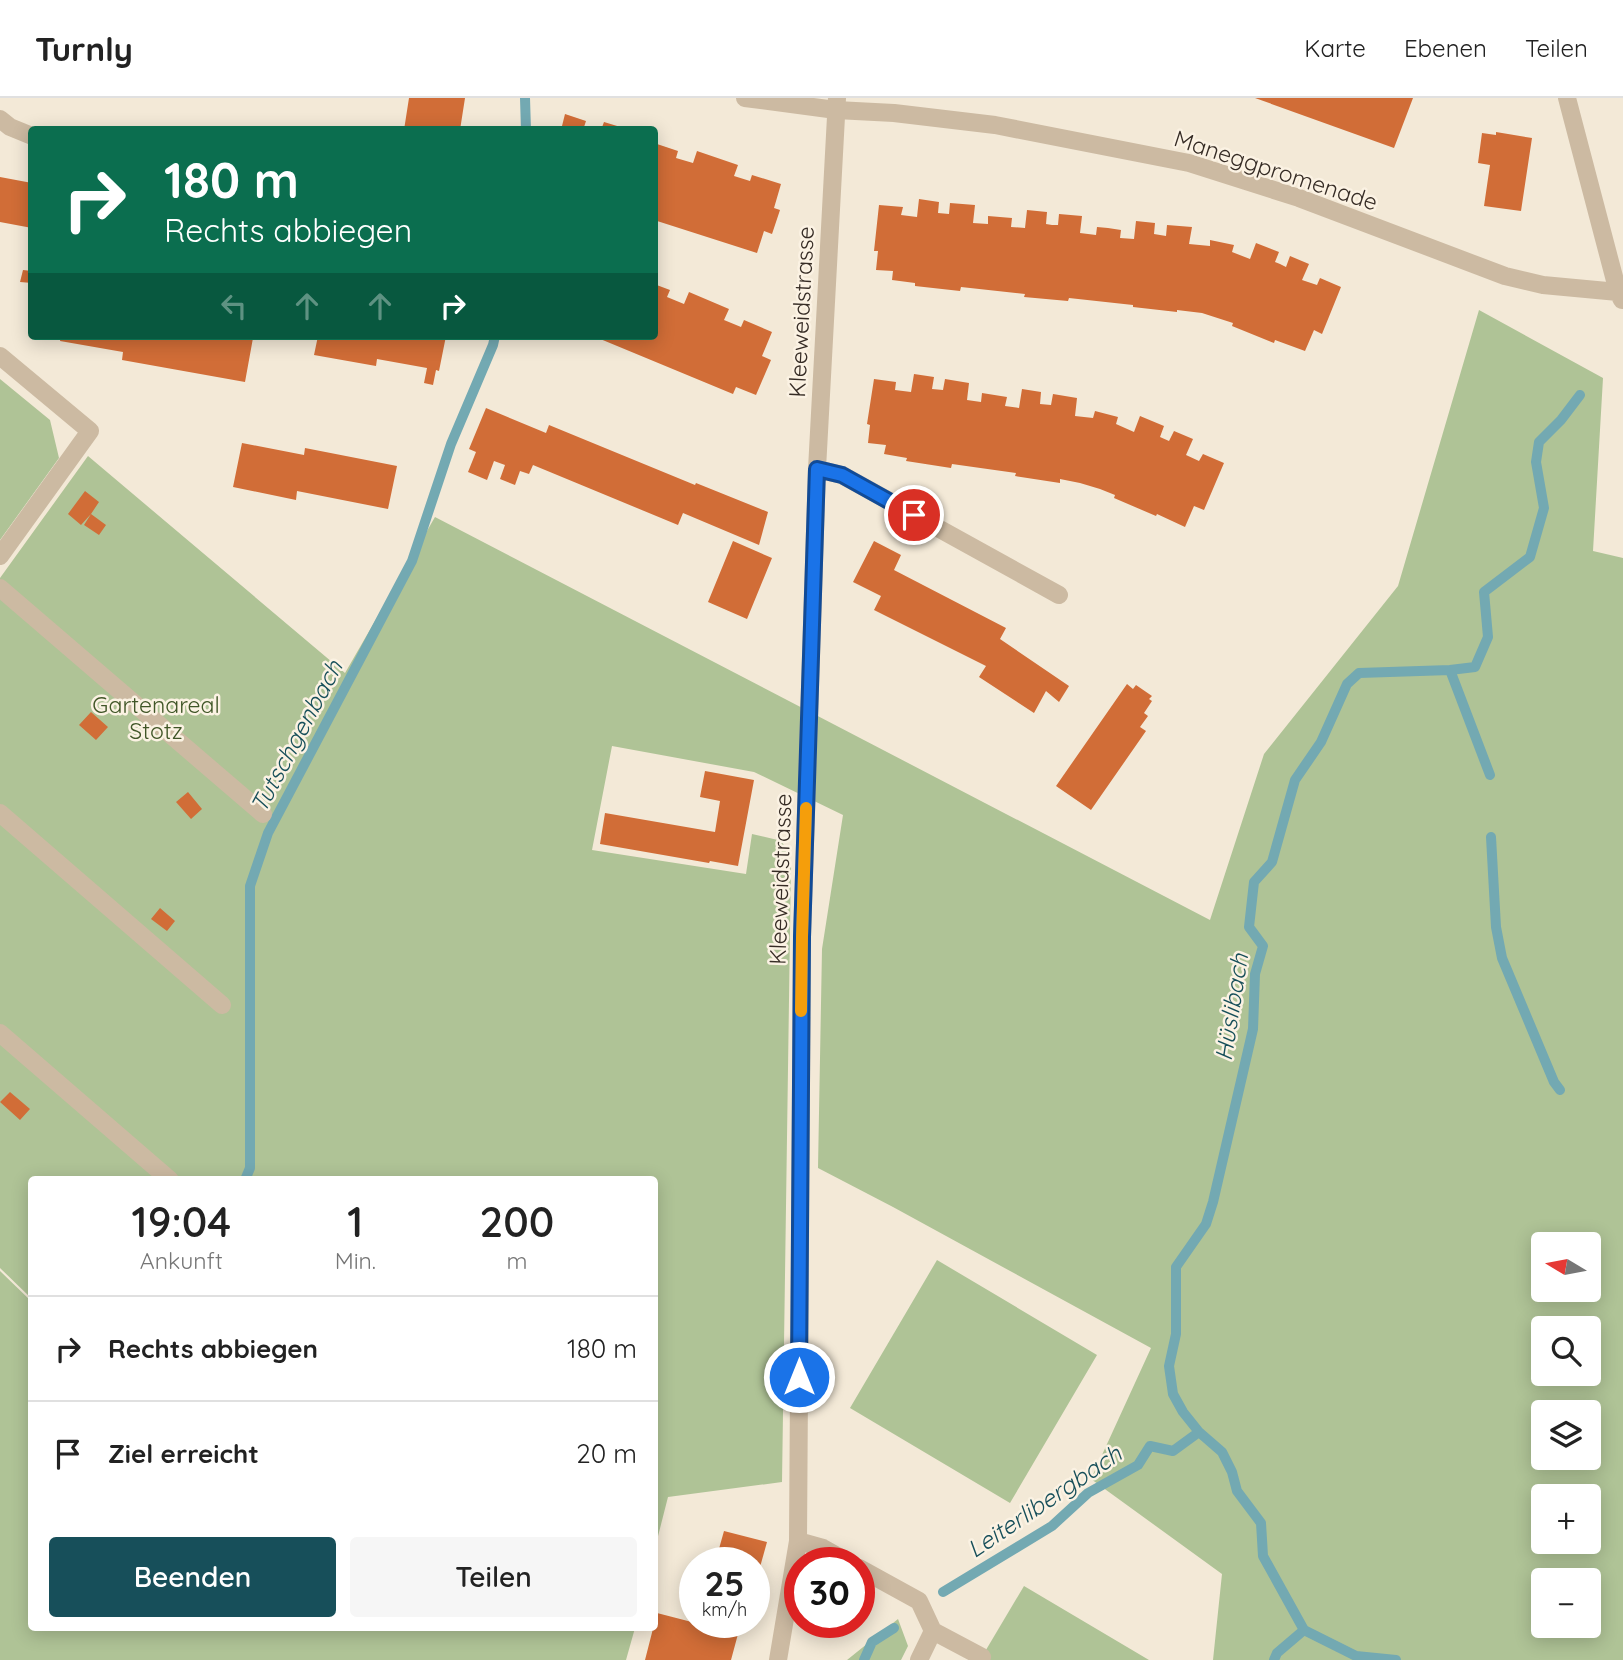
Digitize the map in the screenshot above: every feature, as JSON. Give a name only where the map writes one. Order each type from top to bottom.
[{"type":"street","name":"Maneggpromenade","points":[[745,98],[837,104],[995,125],[1189,163],[1299,198],[1505,276],[1544,285],[1621,296]]},
{"type":"street","points":[[1567,98],[1621,296]]},
{"type":"street","name":"Kleeweidstrasse","points":[[778,1660],[798,1541],[802,937],[817,469],[837,104]]},
{"type":"street","points":[[0,119],[10,127],[28,134]]},
{"type":"street","points":[[0,356],[90,431],[0,556]]},
{"type":"street","points":[[817,469],[842,475],[1059,595]]},
{"type":"street","points":[[0,588],[263,814]]},
{"type":"street","points":[[0,813],[222,1005]]},
{"type":"street","points":[[0,1033],[165,1176]]},
{"type":"street","points":[[798,1541],[819,1547]]},
{"type":"street","points":[[875,1577],[919,1601],[933,1631],[982,1657]]},
{"type":"street","points":[[919,1660],[933,1631]]},
{"type":"green space","name":"Gartenareal Stotz","points":[[1479,310],[1603,378],[1593,551],[1623,558],[1623,1660],[1213,1660],[1222,1574],[1091,1479],[1151,1348],[818,1168],[822,949],[843,815],[754,772],[612,746],[592,850],[746,874],[752,834],[782,841],[791,862],[782,1482],[668,1497],[658,1536],[658,1176],[28,1176],[28,1295],[0,1268],[0,578],[88,456],[345,673],[435,517],[1210,920],[1264,754],[1398,586]]},
{"type":"green space","points":[[0,379],[50,420],[59,458],[0,540]]},
{"type":"green space","points":[[937,1260],[1097,1355],[1010,1503],[850,1408]]},
{"type":"green space","points":[[0,1271],[28,1298],[28,1631],[634,1631],[626,1660],[0,1660]]},
{"type":"green space","points":[[1024,1586],[1149,1660],[980,1660]]},
{"type":"green space","points":[[898,1619],[908,1646],[901,1660],[847,1660],[875,1638]]},
{"type":"building","points":[[409,98],[465,98],[461,126],[405,126]]},
{"type":"building","points":[[1255,98],[1413,98],[1394,148]]},
{"type":"building","points":[[565,114],[586,121],[584,126],[562,126]]},
{"type":"building","points":[[1496,132],[1532,138],[1521,211],[1484,206],[1490,165],[1478,163],[1482,133],[1496,135]]},
{"type":"building","points":[[658,144],[678,151],[676,158],[693,163],[697,151],[738,165],[734,176],[750,181],[752,175],[781,184],[774,208],[780,210],[772,234],[764,231],[757,253],[658,221]]},
{"type":"building","points":[[0,177],[28,182],[28,227],[0,222]]},
{"type":"building","points":[[919,199],[939,202],[938,213],[949,214],[950,203],[975,205],[973,223],[988,224],[988,216],[1012,218],[1011,227],[1025,228],[1027,210],[1047,212],[1046,224],[1052,225],[1058,225],[1059,214],[1082,216],[1080,233],[1096,235],[1097,227],[1108,228],[1121,230],[1120,238],[1134,239],[1136,221],[1155,223],[1154,234],[1166,236],[1167,225],[1192,227],[1189,244],[1210,246],[1210,240],[1234,245],[1232,252],[1250,259],[1256,243],[1279,252],[1275,262],[1286,267],[1290,256],[1309,264],[1302,280],[1317,285],[1320,278],[1341,287],[1322,334],[1314,330],[1305,351],[1275,340],[1274,343],[1232,326],[1233,323],[1202,313],[1069,298],[1068,301],[1024,297],[1025,294],[961,287],[960,291],[915,286],[915,283],[892,280],[893,271],[876,270],[878,251],[874,251],[879,205],[903,207],[901,215],[917,217]]},
{"type":"building","points":[[23,270],[28,271],[28,283],[20,282]]},
{"type":"building","points":[[658,286],[670,290],[667,297],[684,304],[689,292],[729,309],[724,320],[741,327],[744,320],[772,332],[762,356],[771,360],[756,395],[736,387],[733,394],[603,340],[658,340]]},
{"type":"building","points":[[253,340],[245,382],[122,360],[123,352],[60,341]]},
{"type":"building","points":[[317,340],[445,340],[439,371],[436,370],[433,385],[424,383],[427,368],[377,359],[376,366],[314,355]]},
{"type":"building","points":[[914,374],[934,377],[932,389],[943,390],[945,379],[969,383],[967,400],[981,402],[982,393],[1007,397],[1005,406],[1019,408],[1022,389],[1041,392],[1040,404],[1051,405],[1053,394],[1077,398],[1075,416],[1093,418],[1095,411],[1118,417],[1116,424],[1134,432],[1140,416],[1164,426],[1160,437],[1169,441],[1174,431],[1193,439],[1186,455],[1199,461],[1203,454],[1224,463],[1204,510],[1194,506],[1185,527],[1114,498],[1115,495],[1080,483],[1060,479],[1060,483],[1015,476],[1016,473],[952,464],[951,468],[906,461],[907,458],[884,454],[886,445],[868,443],[870,425],[867,424],[874,379],[896,382],[895,390],[911,392]]},
{"type":"building","points":[[486,408],[546,433],[549,425],[768,512],[759,545],[683,513],[678,525],[533,465],[529,474],[520,471],[515,485],[500,479],[505,465],[494,461],[487,480],[468,472],[476,452],[469,449]]},
{"type":"building","points":[[242,443],[304,455],[305,448],[397,466],[388,509],[297,491],[296,500],[233,487]]},
{"type":"building","points":[[85,491],[99,502],[81,525],[68,514]]},
{"type":"building","points":[[91,514],[106,525],[99,535],[84,525]]},
{"type":"building","points":[[733,541],[772,558],[747,619],[708,602]]},
{"type":"building","points":[[874,541],[901,555],[894,570],[1006,628],[1000,639],[1069,686],[1059,702],[1046,691],[1034,713],[979,677],[986,666],[874,610],[881,596],[853,582]]},
{"type":"building","points":[[1127,684],[1133,689],[1136,685],[1152,696],[1149,699],[1152,701],[1144,713],[1148,716],[1140,727],[1146,731],[1091,810],[1056,786]]},
{"type":"building","points":[[91,712],[108,727],[96,740],[79,725]]},
{"type":"building","points":[[705,771],[754,780],[738,866],[600,844],[605,813],[715,832],[720,801],[700,797]]},
{"type":"building","points":[[188,792],[202,809],[191,819],[176,802]]},
{"type":"building","points":[[160,908],[175,921],[167,931],[151,919]]},
{"type":"building","points":[[10,1092],[30,1109],[20,1120],[0,1102]]},
{"type":"building","points":[[724,1531],[767,1542],[766,1547],[720,1547]]},
{"type":"building","points":[[658,1613],[679,1619],[679,1638],[737,1638],[731,1660],[645,1660],[652,1631],[658,1631]]},
{"type":"waterway","name":"Tutschgenbach","points":[[525,98],[526,126]]},
{"type":"waterway","name":"Tutschgenbach","points":[[247,1176],[250,1168],[250,886],[268,833],[412,561],[451,444],[494,340]]},
{"type":"waterway","name":"Hüslibach","points":[[1274,1660],[1277,1653],[1304,1630],[1263,1556],[1261,1523],[1237,1491],[1232,1472],[1222,1452],[1199,1432],[1183,1412],[1173,1394],[1169,1366],[1176,1334],[1176,1267],[1206,1224],[1253,1029],[1255,974],[1263,946],[1249,927],[1254,882],[1272,862],[1295,780],[1321,742],[1347,684],[1359,673],[1475,667],[1488,637],[1484,592],[1530,557],[1544,508],[1536,462],[1539,442],[1561,420],[1580,395]]},
{"type":"waterway","points":[[1450,670],[1490,775]]},
{"type":"waterway","points":[[1491,837],[1496,927],[1502,958],[1554,1082],[1560,1090]]},
{"type":"waterway","name":"Leiterlibergbach","points":[[943,1592],[1052,1526],[1088,1493],[1138,1465],[1150,1446],[1173,1451],[1199,1432]]},
{"type":"waterway","name":"Leiterlibergbach","points":[[864,1660],[872,1642],[894,1628]]},
{"type":"waterway","points":[[1304,1630],[1356,1656],[1396,1660]]},
{"type":"slow traffic","points":[[801,1011],[806,808]]},
{"type":"route","points":[[799,1377],[802,937],[817,469],[842,475],[914,515]]}]
